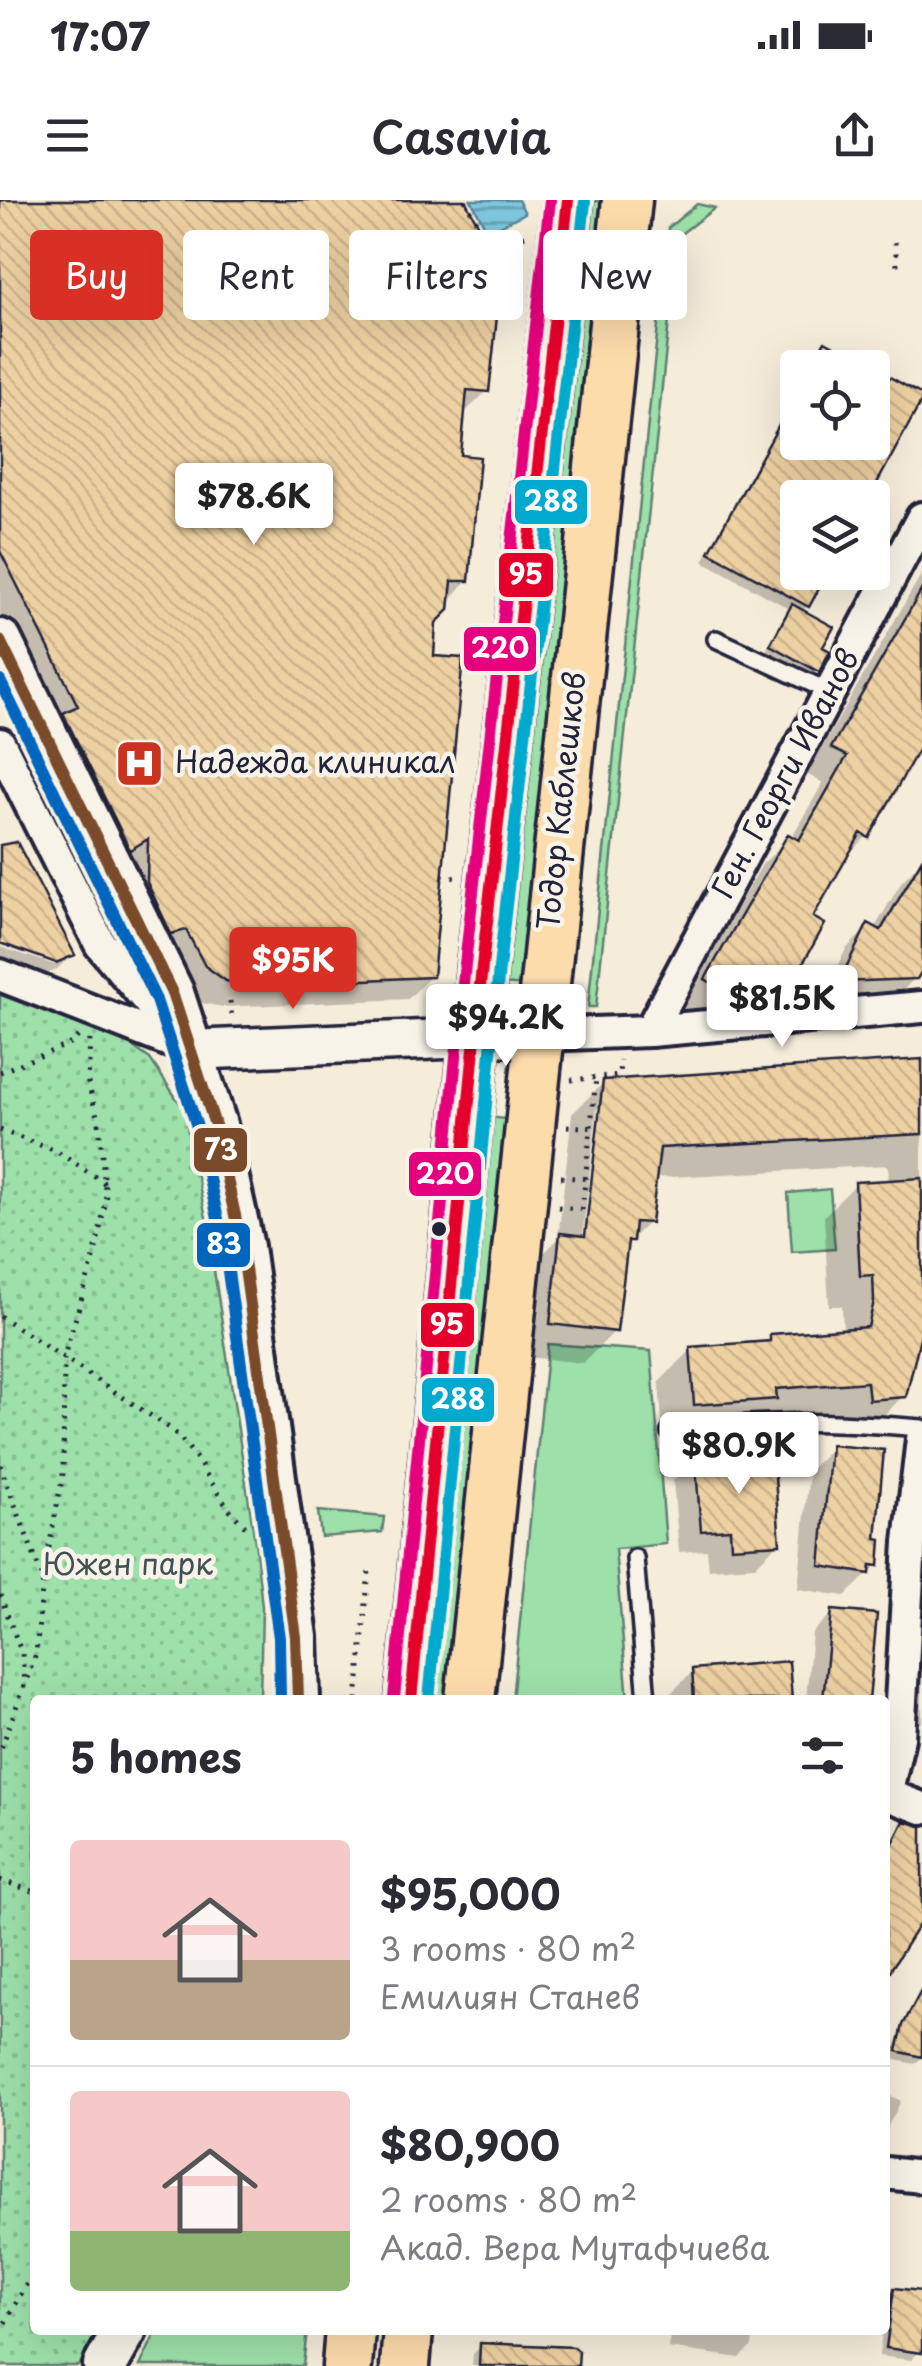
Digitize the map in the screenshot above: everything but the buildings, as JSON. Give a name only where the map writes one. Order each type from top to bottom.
[{"type":"main road","name":"Тодор Каблешков","points":[[411,1695],[476,1035],[568,200]]},
{"type":"main road","name":"Тодор Каблешков","points":[[471,1695],[627,200]]},
{"type":"main road","points":[[0,641],[172,994],[215,1124],[242,1247],[284,1539],[296,1637],[298,1695]]},
{"type":"main road","points":[[105,2366],[121,2335]]},
{"type":"main road","points":[[347,2366],[350,2335]]},
{"type":"main road","points":[[404,2366],[407,2335]]},
{"type":"street","name":"Ген. Георги Иванов","points":[[650,1031],[922,518]]},
{"type":"street","points":[[0,744],[100,944],[190,1050]]},
{"type":"street","points":[[0,975],[190,1050],[476,1035],[650,1031],[917,1003]]},
{"type":"street","points":[[890,1777],[899,1738],[910,1542],[922,1442]]},
{"type":"street","points":[[890,1796],[922,1808]]},
{"type":"street","points":[[890,2174],[922,2177]]},
{"type":"lane","points":[[716,639],[830,692]]},
{"type":"lane","points":[[670,1432],[739,1421],[801,1419],[922,1428]]},
{"type":"lane","points":[[635,1558],[647,1695]]},
{"type":"path","points":[[466,200],[488,243],[536,234]]},
{"type":"path","points":[[895,242],[897,266]]},
{"type":"path","points":[[230,1001],[232,1018]]},
{"type":"path","points":[[0,1072],[72,1043],[88,1023],[88,1083],[100,1123],[106,1184],[94,1258],[64,1356],[63,1474],[43,1579],[36,1654],[24,1696],[0,1751]]},
{"type":"path","points":[[568,1080],[620,1075],[620,1056]]},
{"type":"path","points":[[556,1207],[585,1210],[596,1078]]},
{"type":"path","points":[[564,1126],[594,1128]]},
{"type":"path","points":[[0,1130],[56,1150],[106,1184]]},
{"type":"path","points":[[558,1176],[589,1179]]},
{"type":"path","points":[[0,1316],[64,1356],[190,1446],[243,1524],[253,1533],[284,1539]]},
{"type":"path","points":[[0,1465],[43,1579]]},
{"type":"path","points":[[356,1695],[369,1570]]},
{"type":"path","points":[[0,1595],[22,1654],[24,1696]]},
{"type":"path","points":[[0,1880],[30,1890]]},
{"type":"path","points":[[0,2332],[30,2278]]},
{"type":"green space","points":[[583,200],[610,202],[607,230],[580,230]]},
{"type":"green space","points":[[697,204],[715,208],[686,230],[668,228]]},
{"type":"green space","points":[[570,320],[598,320],[527,986],[501,984]]},
{"type":"green space","points":[[659,320],[669,320],[596,1007],[588,1007]]},
{"type":"green space","name":"Южен парк","points":[[0,995],[123,1040],[150,1059],[183,1108],[206,1217],[262,1607],[260,1695],[30,1695],[30,2335],[95,2335],[79,2366],[0,2366]]},
{"type":"green space","points":[[489,1117],[513,1120],[453,1695],[426,1695]]},
{"type":"green space","points":[[830,1189],[835,1249],[792,1252],[788,1193]]},
{"type":"green space","points":[[548,1344],[651,1351],[666,1544],[615,1549],[628,1695],[513,1695]]},
{"type":"green space","points":[[318,1511],[384,1517],[382,1532],[321,1537]]},
{"type":"green space","points":[[155,2335],[306,2335],[303,2366],[140,2366]]},
{"type":"water","points":[[471,200],[518,200],[525,213],[487,230]]},
{"type":"transit line","name":"220","points":[[394,1695],[465,964],[550,200]]},
{"type":"transit line","name":"95","points":[[411,1695],[482,966],[568,200]]},
{"type":"transit line","name":"288","points":[[429,1695],[499,968],[585,202]]},
{"type":"transit line","name":"73","points":[[0,641],[172,993],[215,1125],[242,1247],[296,1637],[298,1695]]},
{"type":"transit line","name":"83","points":[[0,681],[156,1000],[198,1130],[225,1250],[279,1638],[280,1695]]},
{"type":"place","name":"Надежда клиникал","points":[[140,763]]}]
